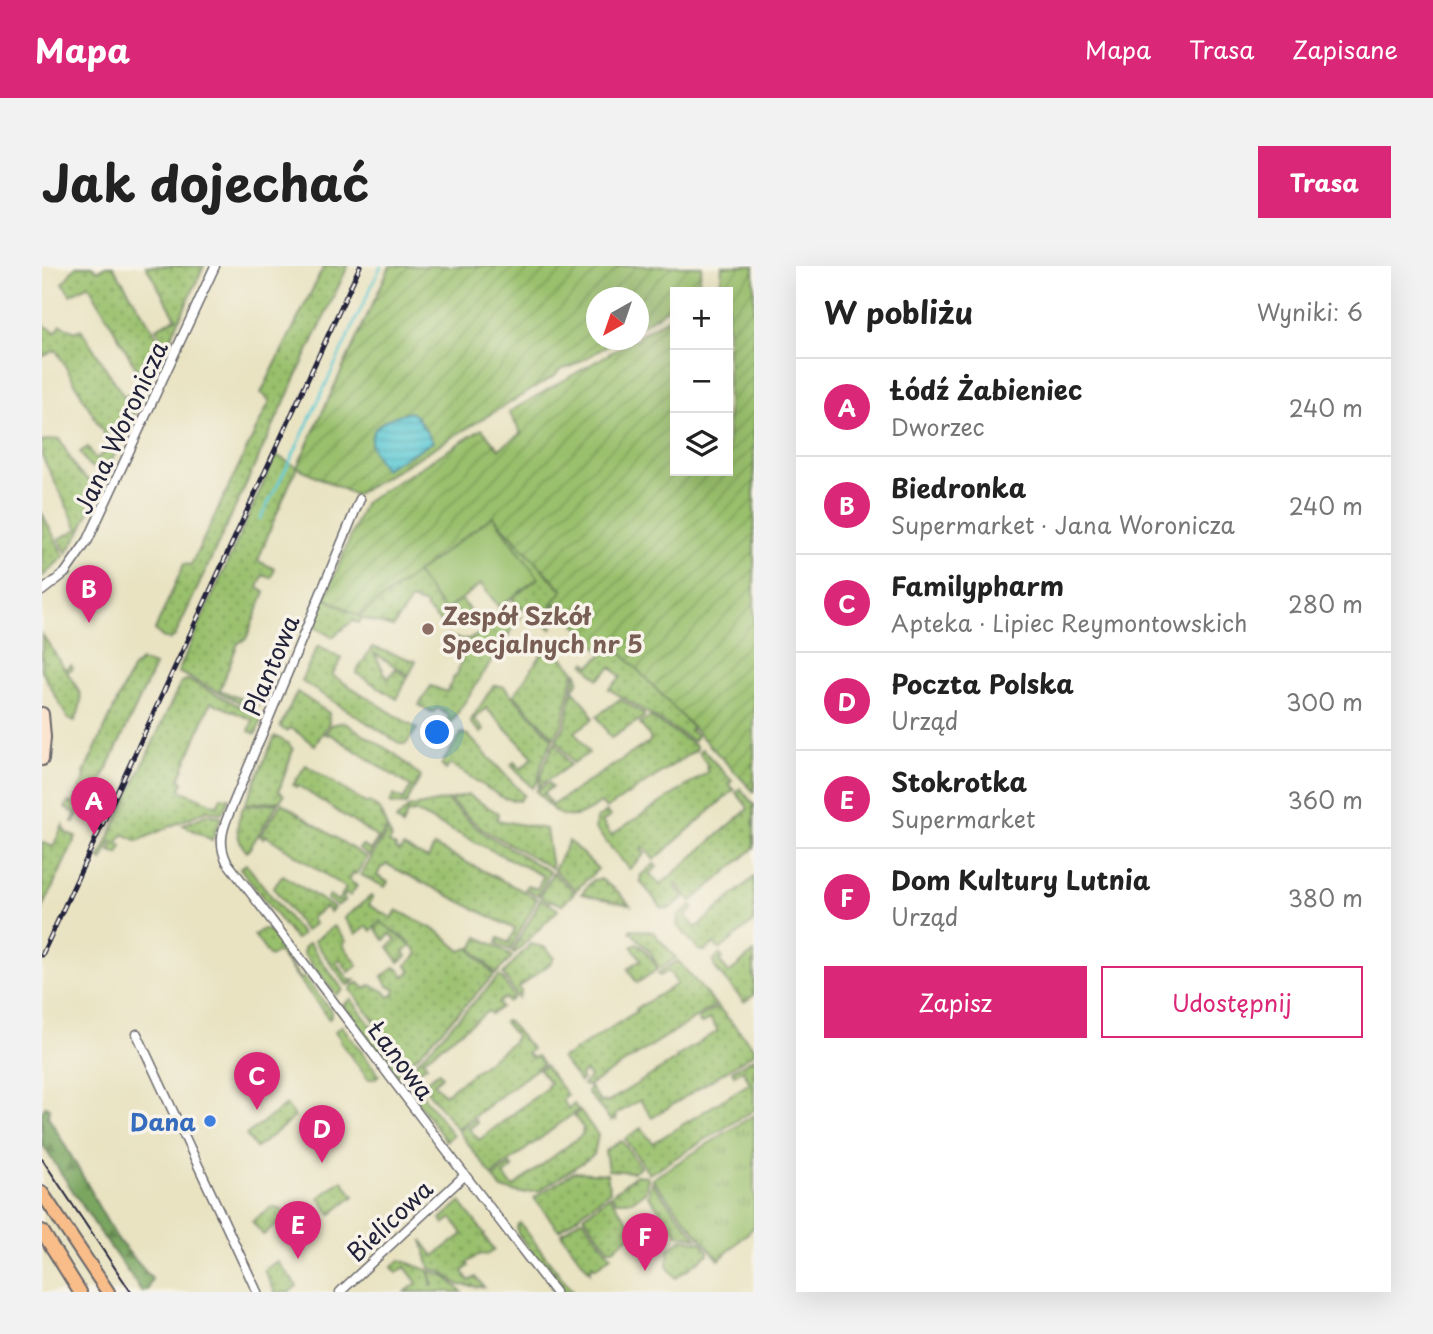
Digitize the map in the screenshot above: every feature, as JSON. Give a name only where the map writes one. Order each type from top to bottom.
[{"type":"main road","points":[[42,1193],[108,1292]]},
{"type":"main road","points":[[42,1231],[80,1292]]},
{"type":"street","name":"Jana Woronicza","points":[[42,591],[65,573],[88,540],[215,266]]},
{"type":"street","name":"Plantowa","points":[[222,848],[222,831],[360,499]]},
{"type":"street","points":[[42,714],[42,759]]},
{"type":"street","name":"Łanowa","points":[[222,848],[227,862],[464,1177],[555,1292]]},
{"type":"street","points":[[136,1034],[257,1292]]},
{"type":"street","name":"Bielicowa","points":[[340,1292],[464,1177]]},
{"type":"green space","points":[[76,266],[92,266],[98,271],[106,266],[113,266],[165,349],[136,412],[126,395],[145,384],[89,285],[70,295],[63,283]]},
{"type":"green space","points":[[146,266],[204,266],[167,346],[156,328],[176,318]]},
{"type":"green space","points":[[324,266],[348,266],[175,636],[169,640],[155,630],[184,564],[191,565],[270,401],[261,393]]},
{"type":"green space","points":[[390,266],[702,266],[698,287],[670,287],[670,307],[649,321],[649,287],[586,287],[586,350],[600,350],[571,367],[560,370],[556,375],[355,495],[297,467]]},
{"type":"green space","points":[[722,266],[754,266],[754,792],[614,645],[603,654],[556,604],[552,604],[563,590],[493,516],[359,616],[325,598],[365,502],[482,429],[499,449],[521,433],[509,412],[616,350],[649,350],[649,330],[670,317],[670,476],[733,476],[733,287],[720,287]]},
{"type":"green space","points":[[42,324],[56,332],[61,325],[75,332],[81,329],[135,414],[105,474],[88,465],[80,452],[88,447],[95,459],[112,448],[56,350],[42,357]]},
{"type":"green space","points":[[59,439],[79,473],[100,490],[67,553],[59,539],[78,529],[42,456],[42,441]]},
{"type":"green space","points":[[276,455],[297,467],[258,561],[275,569],[271,578],[263,575],[258,588],[265,592],[246,639],[238,643],[220,690],[254,704],[262,693],[267,696],[269,701],[251,708],[178,672]]},
{"type":"green space","points":[[42,513],[64,556],[42,577]]},
{"type":"green space","points":[[493,516],[563,591],[553,603],[554,606],[543,616],[553,627],[551,629],[536,614],[533,616],[512,598],[538,578]]},
{"type":"green space","points":[[493,516],[538,578],[499,607],[481,584],[445,611],[416,573]]},
{"type":"green space","points":[[416,573],[445,610],[461,599],[470,613],[448,630],[426,605],[411,600],[393,627],[361,618],[359,623],[353,621],[332,637],[313,626],[325,598],[359,616]]},
{"type":"green space","points":[[512,613],[521,616],[451,723],[447,721],[449,716],[437,708],[431,712],[419,705],[431,686],[447,692],[457,675],[465,647],[445,640],[447,636],[458,639],[475,637]]},
{"type":"green space","points":[[42,634],[65,669],[71,665],[73,668],[67,672],[79,690],[81,700],[75,721],[68,719],[42,671]]},
{"type":"green space","points":[[545,639],[574,670],[562,725],[554,737],[514,695],[543,652],[531,642]]},
{"type":"green space","points":[[614,644],[692,727],[690,729],[697,736],[693,741],[609,689],[621,677],[611,667],[598,679],[584,664],[586,662],[590,666]]},
{"type":"green space","points":[[318,646],[342,659],[332,675],[417,729],[406,744],[401,744],[301,681]]},
{"type":"green space","points":[[372,647],[416,661],[409,675],[374,653],[388,679],[395,669],[408,677],[397,699],[356,673]]},
{"type":"green space","points":[[141,661],[155,666],[88,810],[81,807],[74,823],[72,822],[76,813],[65,808],[68,802],[73,804],[85,777],[84,773],[132,669]]},
{"type":"green space","points":[[576,672],[578,681],[573,690],[588,707],[593,719],[575,732],[589,753],[573,763],[556,739],[565,726]]},
{"type":"green space","points":[[187,680],[262,718],[256,734],[249,731],[253,720],[211,702],[180,777],[183,782],[180,790],[217,806],[221,797],[229,798],[224,811],[221,813],[207,810],[138,841],[123,834],[118,843],[122,846],[118,854],[110,851],[114,843],[111,841],[102,861],[99,859],[181,682]]},
{"type":"green space","points":[[493,686],[503,686],[553,739],[542,762],[538,780],[532,788],[511,765],[514,762],[521,769],[533,757],[486,708],[474,719],[484,730],[481,733],[471,723]]},
{"type":"green space","points":[[297,692],[329,713],[329,723],[315,745],[291,728],[286,731],[280,727]]},
{"type":"green space","points":[[620,699],[644,714],[644,717],[611,738],[597,716]]},
{"type":"green space","points":[[650,717],[697,749],[606,809],[601,803],[575,816],[563,815],[554,811],[536,791],[549,783],[552,787],[544,793],[552,805],[649,742],[651,739],[640,723]]},
{"type":"green space","points":[[344,722],[395,754],[421,777],[406,805],[390,802],[394,795],[403,800],[411,787],[330,734],[325,734],[331,725]]},
{"type":"green space","points":[[462,733],[468,735],[524,795],[519,801],[503,798],[450,764],[446,770],[441,765]]},
{"type":"green space","points":[[275,736],[289,744],[293,750],[279,791],[284,795],[280,801],[245,804]]},
{"type":"green space","points":[[555,742],[570,765],[538,787],[545,763]]},
{"type":"green space","points":[[702,749],[732,781],[729,784],[734,790],[654,860],[643,846],[641,849],[645,854],[629,869],[595,829],[596,819],[607,812],[610,817],[602,822],[611,835],[708,772],[708,766],[699,752]]},
{"type":"green space","points":[[306,765],[380,810],[387,828],[369,856],[359,849],[362,845],[370,850],[378,838],[297,785],[293,785]]},
{"type":"green space","points":[[740,788],[754,805],[754,848],[691,902],[676,883],[674,885],[684,897],[669,909],[662,908],[640,881],[641,875],[654,864],[657,867],[650,874],[660,885],[747,810],[747,806],[736,793]]},
{"type":"green space","points":[[468,795],[498,813],[497,820],[546,829],[552,868],[482,829],[449,800]]},
{"type":"green space","points":[[446,800],[479,830],[550,872],[538,895],[525,889],[527,885],[537,889],[543,876],[413,811],[412,814],[408,812],[402,826],[396,820],[408,808]]},
{"type":"green space","points":[[278,803],[246,851],[238,829],[244,806]]},
{"type":"green space","points":[[282,803],[367,858],[349,880],[357,886],[350,896],[347,894],[343,897],[345,900],[337,906],[327,899],[329,895],[338,901],[346,888],[265,835],[263,838],[260,836]]},
{"type":"green space","points":[[208,814],[221,818],[212,840],[183,825]]},
{"type":"green space","points":[[63,825],[65,832],[76,837],[42,910],[42,842],[53,847]]},
{"type":"green space","points":[[388,830],[392,838],[389,843],[399,852],[403,847],[428,859],[434,846],[537,898],[510,950],[497,943],[499,938],[509,943],[515,929],[386,864],[381,867],[377,876],[388,882],[385,887],[361,875]]},
{"type":"green space","points":[[569,841],[598,869],[576,890],[554,870]]},
{"type":"green space","points":[[246,864],[302,935],[294,938],[240,868]]},
{"type":"green space","points":[[553,873],[575,892],[562,905],[540,896]]},
{"type":"green space","points":[[283,875],[334,908],[330,912],[325,907],[311,918],[314,924],[305,931],[273,887]]},
{"type":"green space","points":[[754,877],[754,921],[721,949],[714,944],[705,951],[699,950],[677,925],[678,917],[691,906],[694,909],[686,916],[696,928]]},
{"type":"green space","points":[[601,879],[630,905],[581,894],[593,880]]},
{"type":"green space","points":[[373,897],[369,905],[392,918],[397,910],[439,932],[461,951],[469,948],[494,975],[407,1064],[351,990],[353,985],[359,983],[365,989],[370,985],[384,991],[389,997],[394,995],[395,988],[389,987],[382,977],[394,967],[405,976],[411,971],[406,965],[418,954],[409,942],[380,922],[371,931],[367,926],[356,934],[344,918]]},
{"type":"green space","points":[[540,899],[558,910],[515,953],[512,952],[535,911]]},
{"type":"green space","points":[[380,921],[412,946],[404,952],[407,956],[399,962],[388,947],[396,940],[391,934],[384,940],[375,928]]},
{"type":"green space","points":[[334,926],[346,941],[343,945],[358,965],[349,972],[340,959],[336,962],[350,981],[356,980],[349,985],[314,941]]},
{"type":"green space","points":[[263,929],[270,931],[301,979],[304,977],[331,1011],[329,1019],[278,952],[270,957],[254,935]]},
{"type":"green space","points":[[631,929],[653,932],[676,958],[661,968]]},
{"type":"green space","points":[[478,937],[512,957],[496,974],[471,948]]},
{"type":"green space","points":[[309,943],[343,990],[336,995],[303,953],[304,947]]},
{"type":"green space","points":[[637,943],[658,969],[637,983],[628,969],[641,959],[632,947]]},
{"type":"green space","points":[[530,944],[544,947],[554,957],[552,962],[519,987],[521,992],[518,998],[503,974]]},
{"type":"green space","points":[[754,952],[754,995],[744,1002],[713,962],[720,954],[723,958],[719,961],[729,973]]},
{"type":"green space","points":[[678,961],[716,1005],[588,1086],[583,1085],[590,1077],[585,1071],[580,1076],[580,1082],[561,1058],[677,984],[669,971],[660,976],[658,973]]},
{"type":"green space","points":[[499,976],[514,997],[508,1002],[504,998],[498,1003],[501,1007],[491,1014],[488,1011],[423,1060],[427,1065],[415,1074],[411,1068]]},
{"type":"green space","points":[[351,999],[404,1069],[397,1076],[343,1005]]},
{"type":"green space","points":[[718,1007],[754,1048],[754,1053],[652,1118],[640,1100],[615,1115],[616,1120],[611,1121],[587,1092],[590,1087],[601,1103],[606,1103],[677,1059],[676,1057],[718,1031],[710,1019],[701,1024],[698,1019]]},
{"type":"green space","points":[[508,1021],[532,1049],[527,1053],[532,1058],[537,1056],[543,1064],[457,1129],[424,1083],[439,1072],[442,1076],[434,1083],[444,1095],[514,1041],[516,1037],[504,1022]]},
{"type":"green space","points":[[342,1026],[379,1075],[374,1079],[368,1079],[340,1042],[335,1031]]},
{"type":"green space","points":[[754,1058],[754,1110],[649,1174],[625,1139],[641,1128],[653,1143],[750,1083],[743,1070],[734,1075],[732,1071]]},
{"type":"green space","points":[[545,1066],[567,1095],[562,1100],[569,1109],[574,1104],[578,1110],[492,1175],[458,1131],[475,1119],[477,1123],[469,1129],[479,1140],[548,1087],[550,1083],[539,1069]]},
{"type":"green space","points":[[418,1089],[453,1135],[446,1141],[412,1094]]},
{"type":"green space","points":[[286,1105],[295,1117],[256,1148],[246,1135]]},
{"type":"green space","points":[[46,1106],[49,1108],[48,1116],[117,1239],[152,1279],[148,1290],[142,1292],[42,1144],[42,1112]]},
{"type":"green space","points":[[580,1111],[598,1135],[594,1155],[539,1191],[522,1193],[502,1189],[493,1177],[510,1165],[513,1168],[504,1175],[513,1187],[583,1134],[584,1129],[574,1116]]},
{"type":"green space","points":[[754,1115],[754,1227],[719,1260],[652,1179]]},
{"type":"green space","points":[[620,1141],[640,1167],[633,1172],[608,1170],[605,1151]]},
{"type":"green space","points":[[574,1172],[607,1174],[610,1191],[560,1230],[534,1198]]},
{"type":"green space","points":[[636,1175],[648,1178],[645,1192],[632,1201],[616,1201],[611,1195]]},
{"type":"green space","points":[[342,1180],[354,1196],[331,1214],[319,1198]]},
{"type":"green space","points":[[651,1182],[697,1238],[679,1235],[648,1195]]},
{"type":"green space","points":[[609,1196],[636,1231],[613,1249],[609,1249],[584,1216]]},
{"type":"green space","points":[[460,1202],[494,1250],[487,1255],[480,1254],[467,1263],[469,1266],[463,1271],[469,1281],[476,1277],[484,1287],[459,1285],[442,1272],[430,1268],[422,1240],[434,1256],[463,1234],[452,1218],[444,1224],[441,1219]]},
{"type":"green space","points":[[272,1207],[289,1215],[263,1235],[252,1221]]},
{"type":"green space","points":[[583,1219],[611,1256],[596,1268],[590,1268],[590,1272],[561,1234]]},
{"type":"green space","points":[[520,1223],[572,1291],[562,1292],[518,1234],[517,1226]]},
{"type":"green space","points":[[682,1239],[701,1242],[708,1254],[676,1278],[667,1266],[669,1249]]},
{"type":"green space","points":[[400,1260],[428,1270],[432,1286],[430,1271],[445,1276],[462,1292],[405,1292],[417,1283],[405,1267],[397,1273],[392,1267]]},
{"type":"green space","points":[[277,1261],[297,1286],[289,1292],[275,1292],[264,1270]]},
{"type":"water","points":[[410,412],[416,416],[433,442],[384,469],[372,450],[372,436],[384,421]]},
{"type":"waterway","points":[[260,519],[381,266]]},
{"type":"tram line","points":[[42,1159],[131,1292]]},
{"type":"railway","points":[[42,955],[360,266]]},
{"type":"place","name":"Biedronka","points":[[89,623]]},
{"type":"place","name":"Zespół Szkół Specjalnych nr 5","points":[[428,629]]},
{"type":"place","name":"Łódź Żabieniec","points":[[94,835]]},
{"type":"place","name":"Familypharm","points":[[257,1110]]},
{"type":"place","name":"Dana","points":[[210,1121]]},
{"type":"place","name":"Poczta Polska","points":[[322,1163]]},
{"type":"place","name":"Stokrotka","points":[[298,1259]]},
{"type":"place","name":"Dom Kultury Lutnia","points":[[645,1271]]}]
